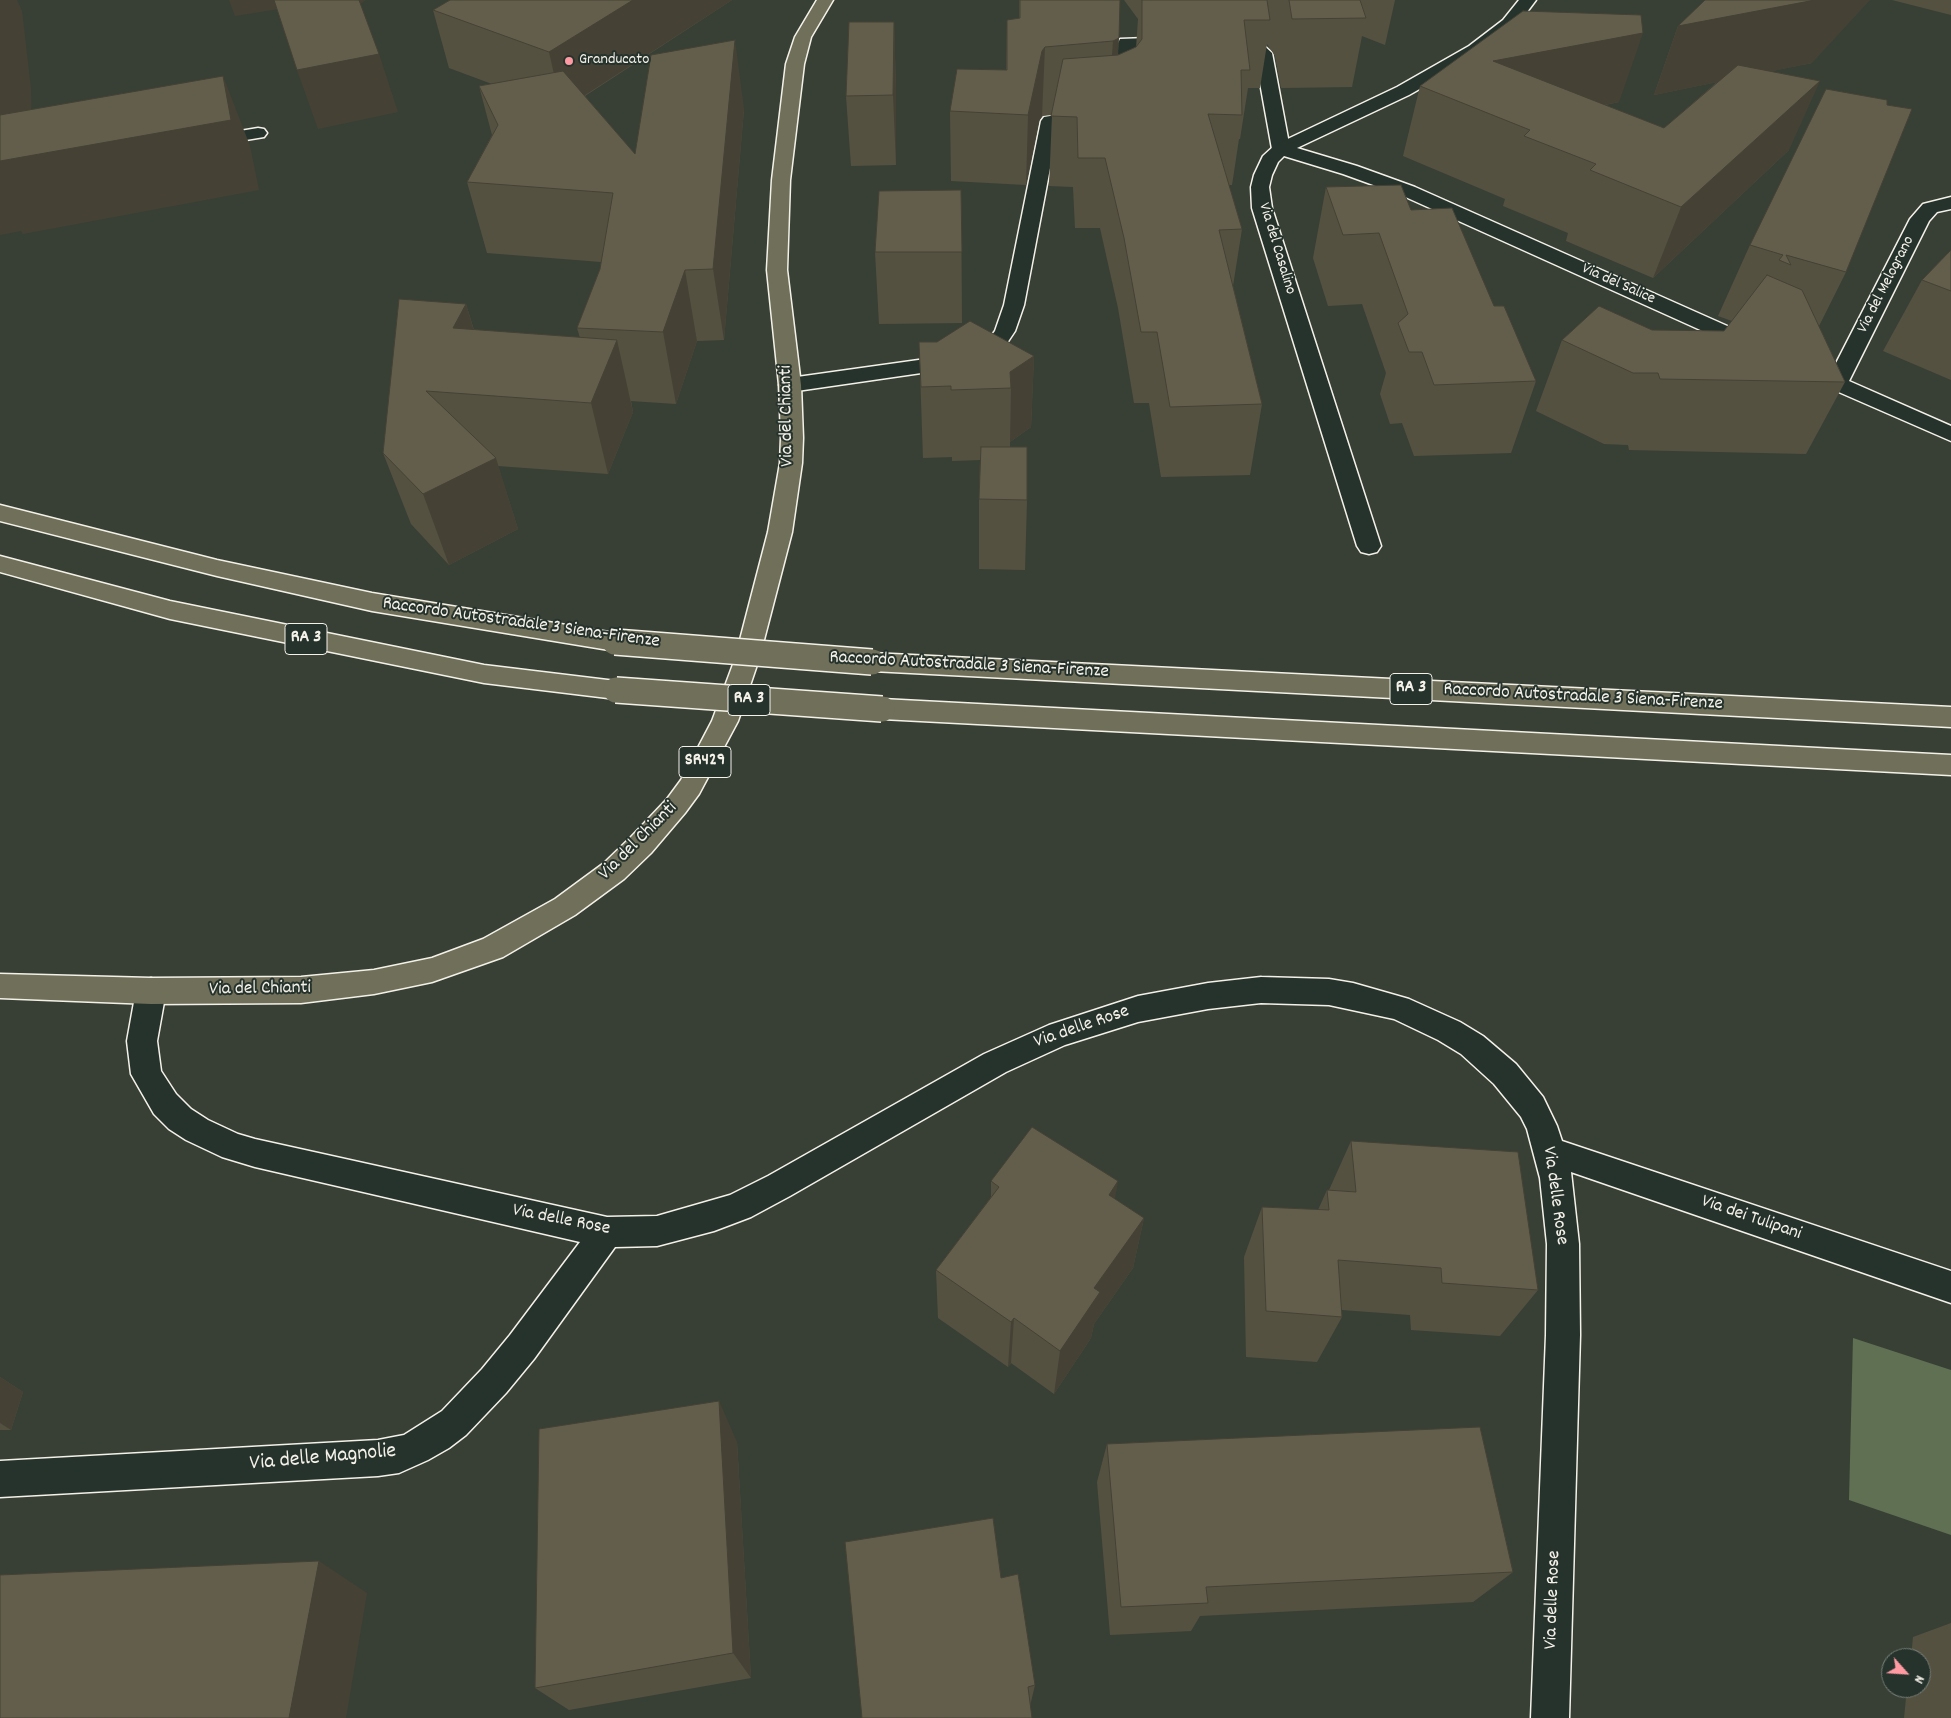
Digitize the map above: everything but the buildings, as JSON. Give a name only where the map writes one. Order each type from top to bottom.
[{"type":"main road","name":"Via del Chianti","points":[[0,986],[152,991],[301,990],[374,982],[432,970],[493,948],[541,923],[591,890],[634,852],[676,806],[690,787],[725,721],[747,659],[773,561],[788,490],[792,438],[790,385],[777,270],[781,180],[795,64],[803,37],[825,0]]},
{"type":"main road","name":"Raccordo Autostradale 3 Siena-Firenze","points":[[0,513],[217,568],[372,602],[615,642],[872,662],[1951,717]]},
{"type":"main road","name":"RA 3","points":[[0,564],[170,610],[366,652],[484,674],[616,690],[882,710],[1951,765]]},
{"type":"street","name":"Via del Casalino","points":[[1369,546],[1262,208],[1260,187],[1263,175],[1270,160],[1281,149],[1403,91],[1454,63],[1500,32],[1516,17],[1528,0]]},
{"type":"street","points":[[1125,108],[1126,43],[1195,42]]},
{"type":"street","points":[[1215,42],[1245,42],[1253,45],[1263,53],[1281,149]]},
{"type":"street","points":[[790,385],[949,362],[980,353],[996,344],[1005,331],[1014,305],[1050,121],[1104,117]]},
{"type":"street","points":[[192,144],[258,133]]},
{"type":"street","name":"Via del Salice","points":[[1281,149],[1350,170],[1408,191],[1951,434]]},
{"type":"street","name":"Via del Melograno","points":[[1837,384],[1920,219],[1930,208],[1951,203]]},
{"type":"street","name":"Via delle Rose","points":[[152,991],[142,1041],[146,1074],[165,1104],[197,1130],[233,1147],[255,1153],[607,1232],[657,1231],[714,1216],[740,1206],[779,1186],[994,1063],[1060,1034],[1138,1009],[1208,996],[1261,990],[1329,992],[1399,1008],[1449,1030],[1477,1049],[1519,1090],[1532,1107],[1542,1126],[1550,1151],[1561,1212],[1563,1335],[1550,1718]]},
{"type":"street","name":"Via dei Tulipani","points":[[1550,1151],[1951,1287]]},
{"type":"street","name":"Via delle Magnolie","points":[[0,1479],[378,1458],[399,1455],[437,1436],[454,1423],[494,1381],[522,1347],[607,1232]]},
{"type":"green space","points":[[1853,1338],[1951,1370],[1951,1535],[1849,1500]]},
{"type":"place","name":"Granducato","points":[[569,61]]}]
